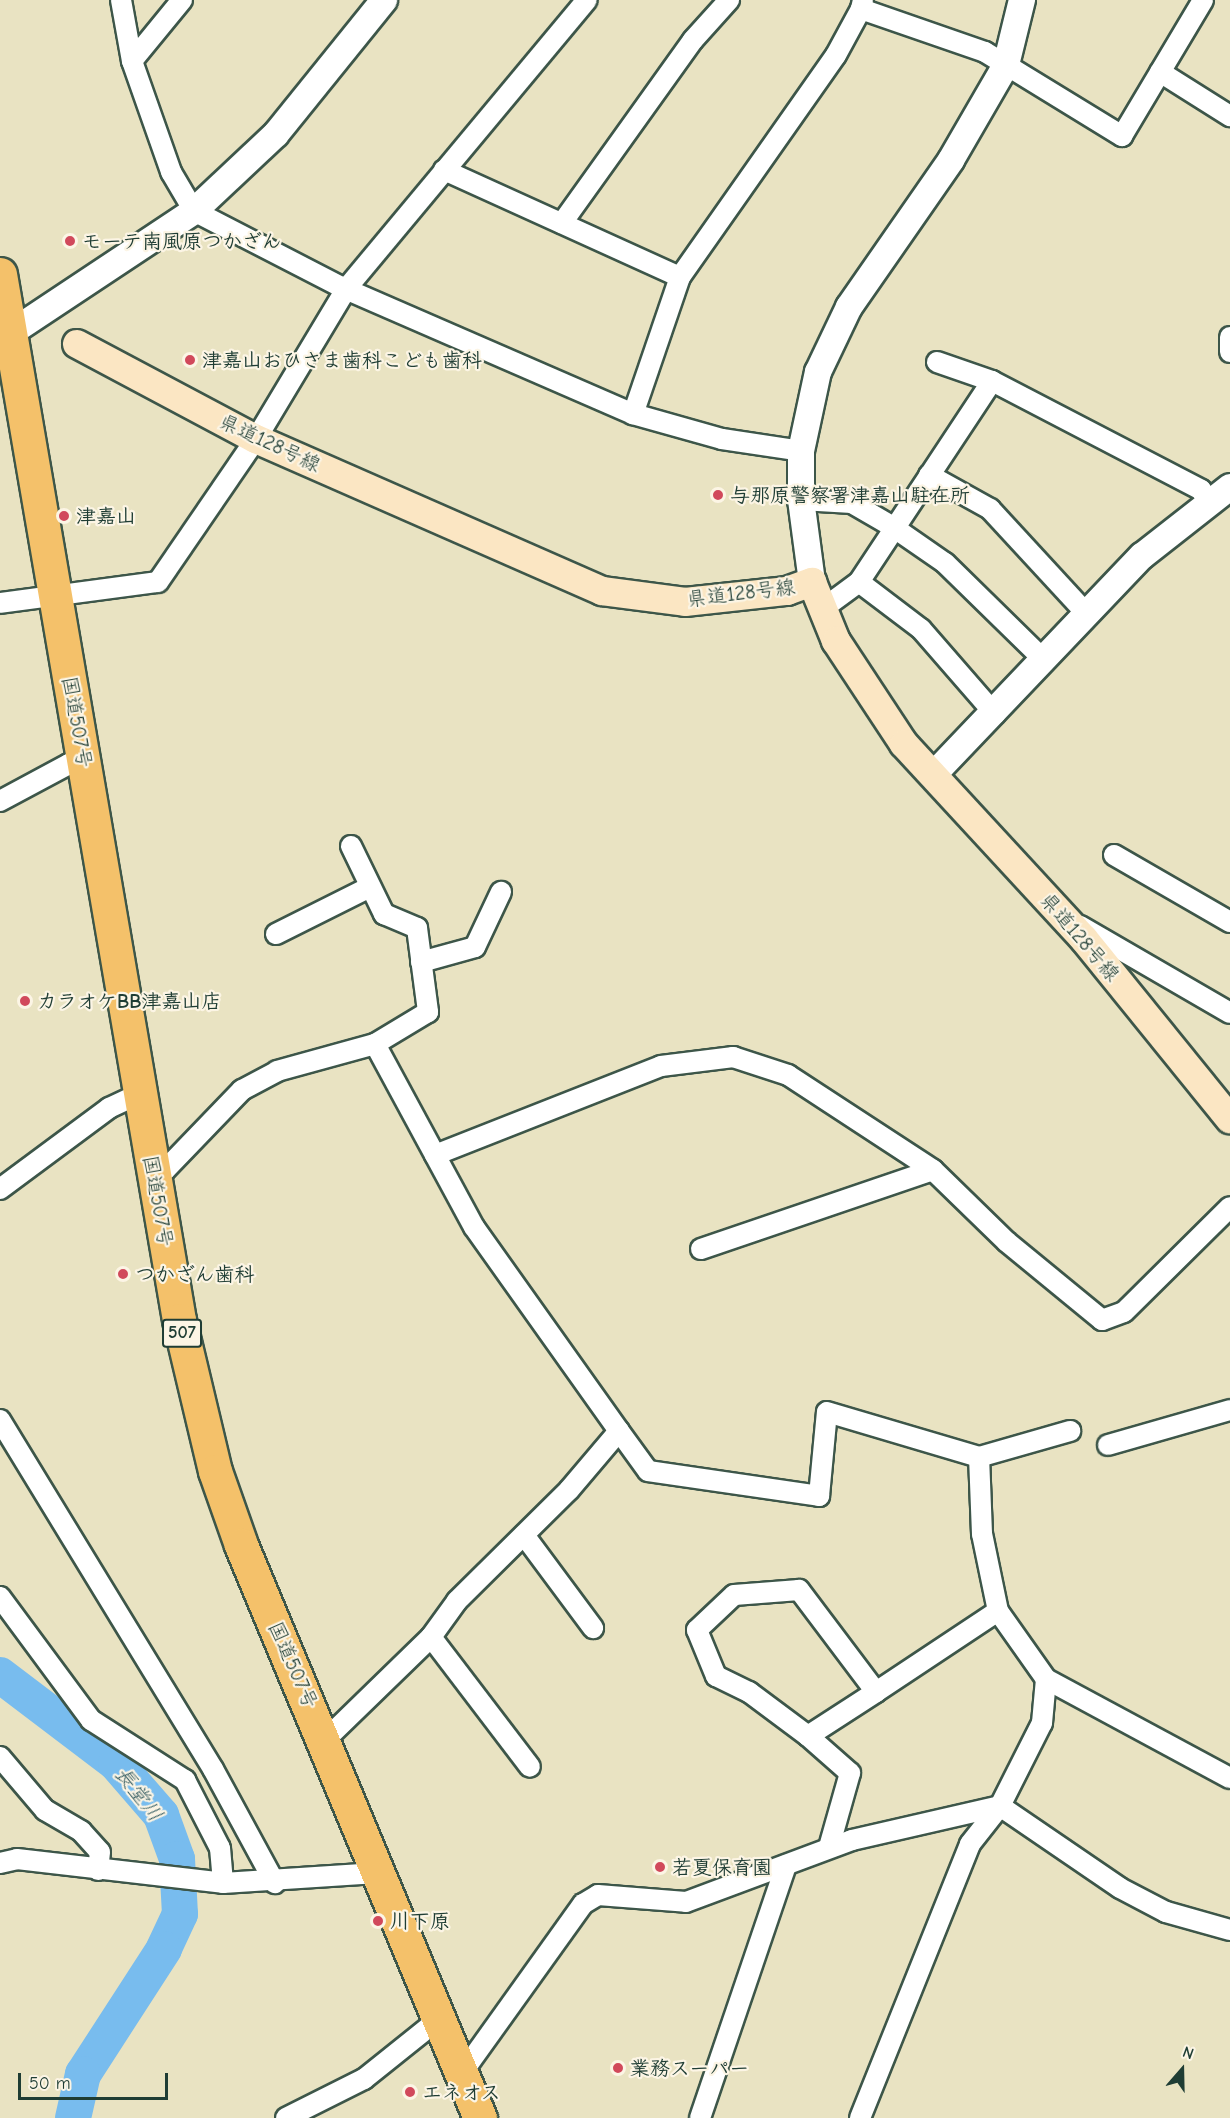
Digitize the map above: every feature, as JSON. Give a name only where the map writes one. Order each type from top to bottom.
[{"type":"highway","name":"国道507号","points":[[0,274],[5,337],[56,595],[179,1320],[215,1471],[241,1545],[325,1740],[480,2118]]},
{"type":"main road","name":"県道128号線","points":[[77,344],[256,439],[602,591],[685,602],[787,591],[812,582],[821,610],[904,744],[934,773],[1065,917],[1230,1119]]},
{"type":"street","points":[[121,0],[132,61],[171,172],[194,211],[346,289],[633,414],[722,439],[801,451]]},
{"type":"street","points":[[132,61],[182,0]]},
{"type":"street","points":[[5,337],[194,211],[276,134],[384,0]]},
{"type":"street","points":[[0,603],[158,582],[256,439],[346,289],[587,0]]},
{"type":"street","points":[[562,223],[693,40],[729,0]]},
{"type":"street","points":[[812,582],[801,500],[801,451],[809,402],[832,338],[951,160],[1006,65],[1022,0]]},
{"type":"street","points":[[633,414],[680,277],[836,55],[862,4],[986,52],[1122,136],[1203,0]]},
{"type":"street","points":[[1160,72],[1230,116]]},
{"type":"street","points":[[444,170],[680,277]]},
{"type":"street","points":[[1230,338],[1230,352]]},
{"type":"street","points":[[937,362],[992,381],[1201,490],[1209,501]]},
{"type":"street","points":[[821,610],[859,582],[893,527],[992,381]]},
{"type":"street","points":[[929,475],[990,509],[1088,614]]},
{"type":"street","points":[[934,773],[995,714],[1043,659],[1142,556],[1209,501],[1230,487]]},
{"type":"street","points":[[801,500],[852,503],[893,527],[945,563],[1043,659]]},
{"type":"street","points":[[859,582],[921,629],[995,714]]},
{"type":"street","points":[[0,801],[69,764],[84,766]]},
{"type":"street","points":[[153,1172],[165,1170],[242,1090],[277,1071],[375,1044],[428,1012],[417,927],[384,914],[351,846]]},
{"type":"street","points":[[1114,855],[1230,922]]},
{"type":"street","points":[[276,934],[370,887]]},
{"type":"street","points":[[421,962],[475,946],[501,892]]},
{"type":"street","points":[[1065,917],[1230,1013]]},
{"type":"street","points":[[375,1044],[474,1227],[648,1471],[819,1496],[827,1412],[979,1457],[1070,1431]]},
{"type":"street","points":[[435,1155],[661,1066],[733,1058],[788,1075],[933,1170],[1007,1242],[1102,1320],[1124,1312],[1230,1207]]},
{"type":"street","points":[[0,1189],[109,1108],[139,1094]]},
{"type":"street","points":[[701,1249],[933,1170]]},
{"type":"street","points":[[1108,1445],[1230,1411]]},
{"type":"street","points":[[0,1420],[213,1769],[275,1883]]},
{"type":"street","points":[[325,1740],[430,1637],[457,1601],[524,1535],[619,1431]]},
{"type":"street","points":[[979,1457],[982,1534],[998,1611],[1047,1679],[1230,1778]]},
{"type":"street","points":[[524,1535],[593,1628]]},
{"type":"street","points":[[829,1847],[850,1773],[808,1736],[749,1692],[716,1676],[697,1630],[734,1595],[799,1590],[876,1692]]},
{"type":"street","points":[[0,1597],[91,1720],[185,1780],[220,1848],[220,1883]]},
{"type":"street","points":[[808,1736],[998,1611]]},
{"type":"street","points":[[430,1637],[530,1767]]},
{"type":"street","points":[[860,2118],[970,1844],[1000,1806],[1042,1723],[1047,1679]]},
{"type":"street","points":[[0,1758],[45,1810],[81,1831],[100,1852],[103,1871]]},
{"type":"street","points":[[462,2073],[584,1904],[598,1895],[686,1902],[829,1847],[1000,1806],[1120,1888],[1166,1912],[1230,1930]]},
{"type":"street","points":[[0,1863],[17,1859],[103,1871],[220,1883],[275,1883],[362,1874],[377,1867]]},
{"type":"street","points":[[700,2118],[786,1865]]},
{"type":"street","points":[[286,2118],[364,2079],[439,2019]]},
{"type":"waterway","name":"長堂川","points":[[0,1675],[116,1763],[161,1815],[177,1859],[180,1914],[164,1949],[83,2074],[73,2118]]},
{"type":"place","name":"モーテ南風原つかざん","points":[[70,241]]},
{"type":"place","name":"津嘉山おひさま歯科こども歯科","points":[[190,360]]},
{"type":"place","name":"与那原警察署津嘉山駐在所","points":[[718,495]]},
{"type":"place","name":"津嘉山","points":[[64,516]]},
{"type":"place","name":"カラオケBB津嘉山店","points":[[25,1001]]},
{"type":"place","name":"つかざん歯科","points":[[123,1274]]},
{"type":"place","name":"若夏保育園","points":[[660,1867]]},
{"type":"place","name":"川下原","points":[[378,1921]]},
{"type":"place","name":"業務スーパー","points":[[618,2068]]},
{"type":"place","name":"エネオス","points":[[410,2092]]}]
